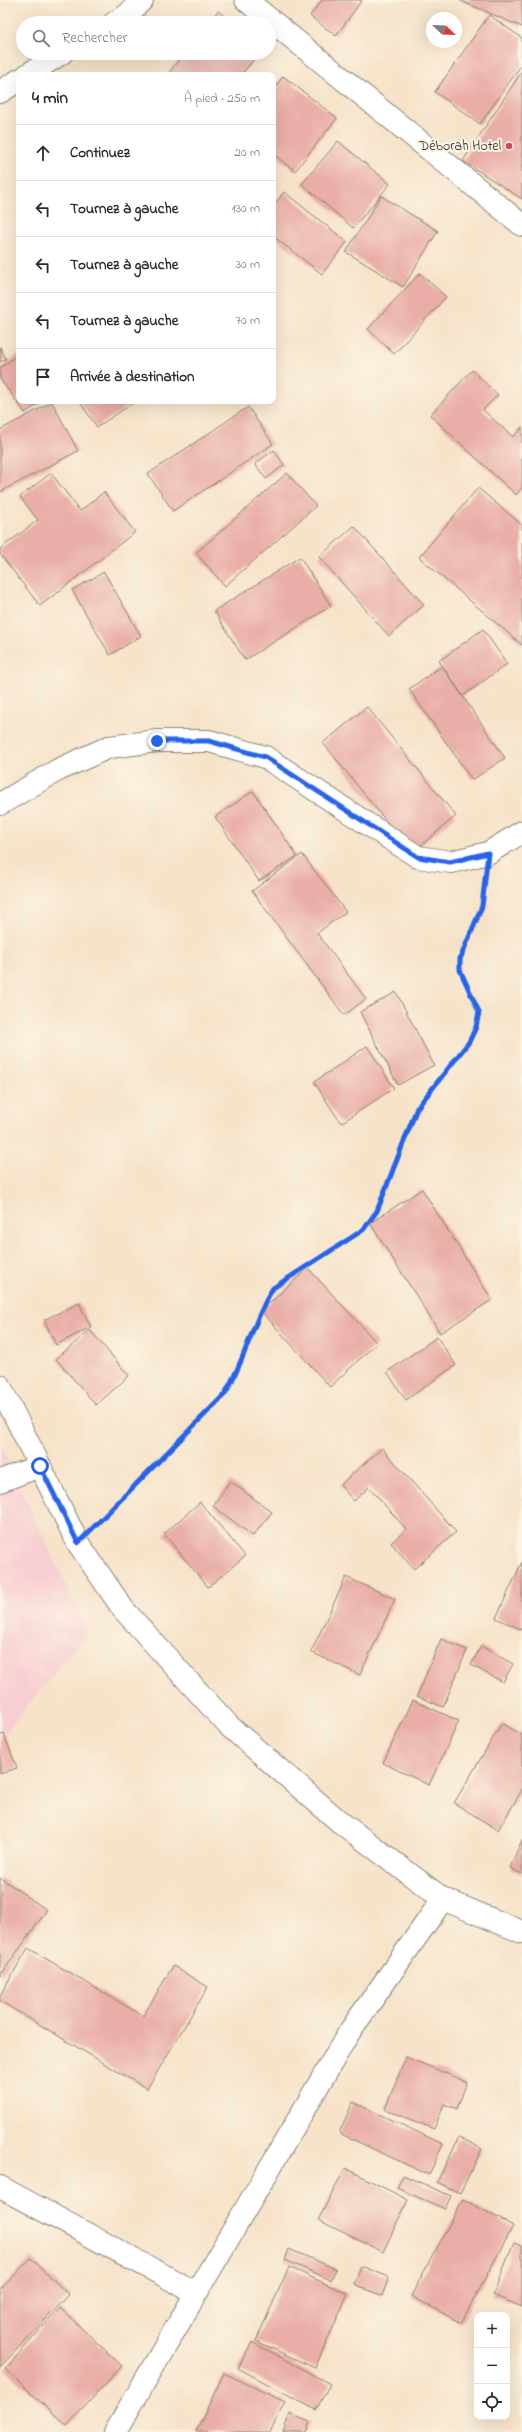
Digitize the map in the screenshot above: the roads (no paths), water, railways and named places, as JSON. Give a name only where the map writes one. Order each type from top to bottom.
[{"type":"street","points":[[126,16],[142,0]]},
{"type":"street","points":[[246,0],[266,16]]},
{"type":"street","points":[[276,24],[522,225]]},
{"type":"street","points":[[32,72],[51,60]]},
{"type":"street","points":[[0,92],[16,82]]},
{"type":"street","points":[[0,804],[58,770],[108,747],[157,741],[209,741],[265,757],[418,857],[450,862],[488,853],[522,832]]},
{"type":"street","points":[[0,1386],[78,1543],[123,1609],[229,1726],[340,1822],[443,1899],[522,1932]]},
{"type":"street","points":[[0,1481],[40,1466]]},
{"type":"street","points":[[115,2432],[350,2031],[443,1899]]},
{"type":"street","points":[[0,2187],[196,2293]]},
{"type":"place","name":"Déborah Hotel","points":[[509,146]]}]
